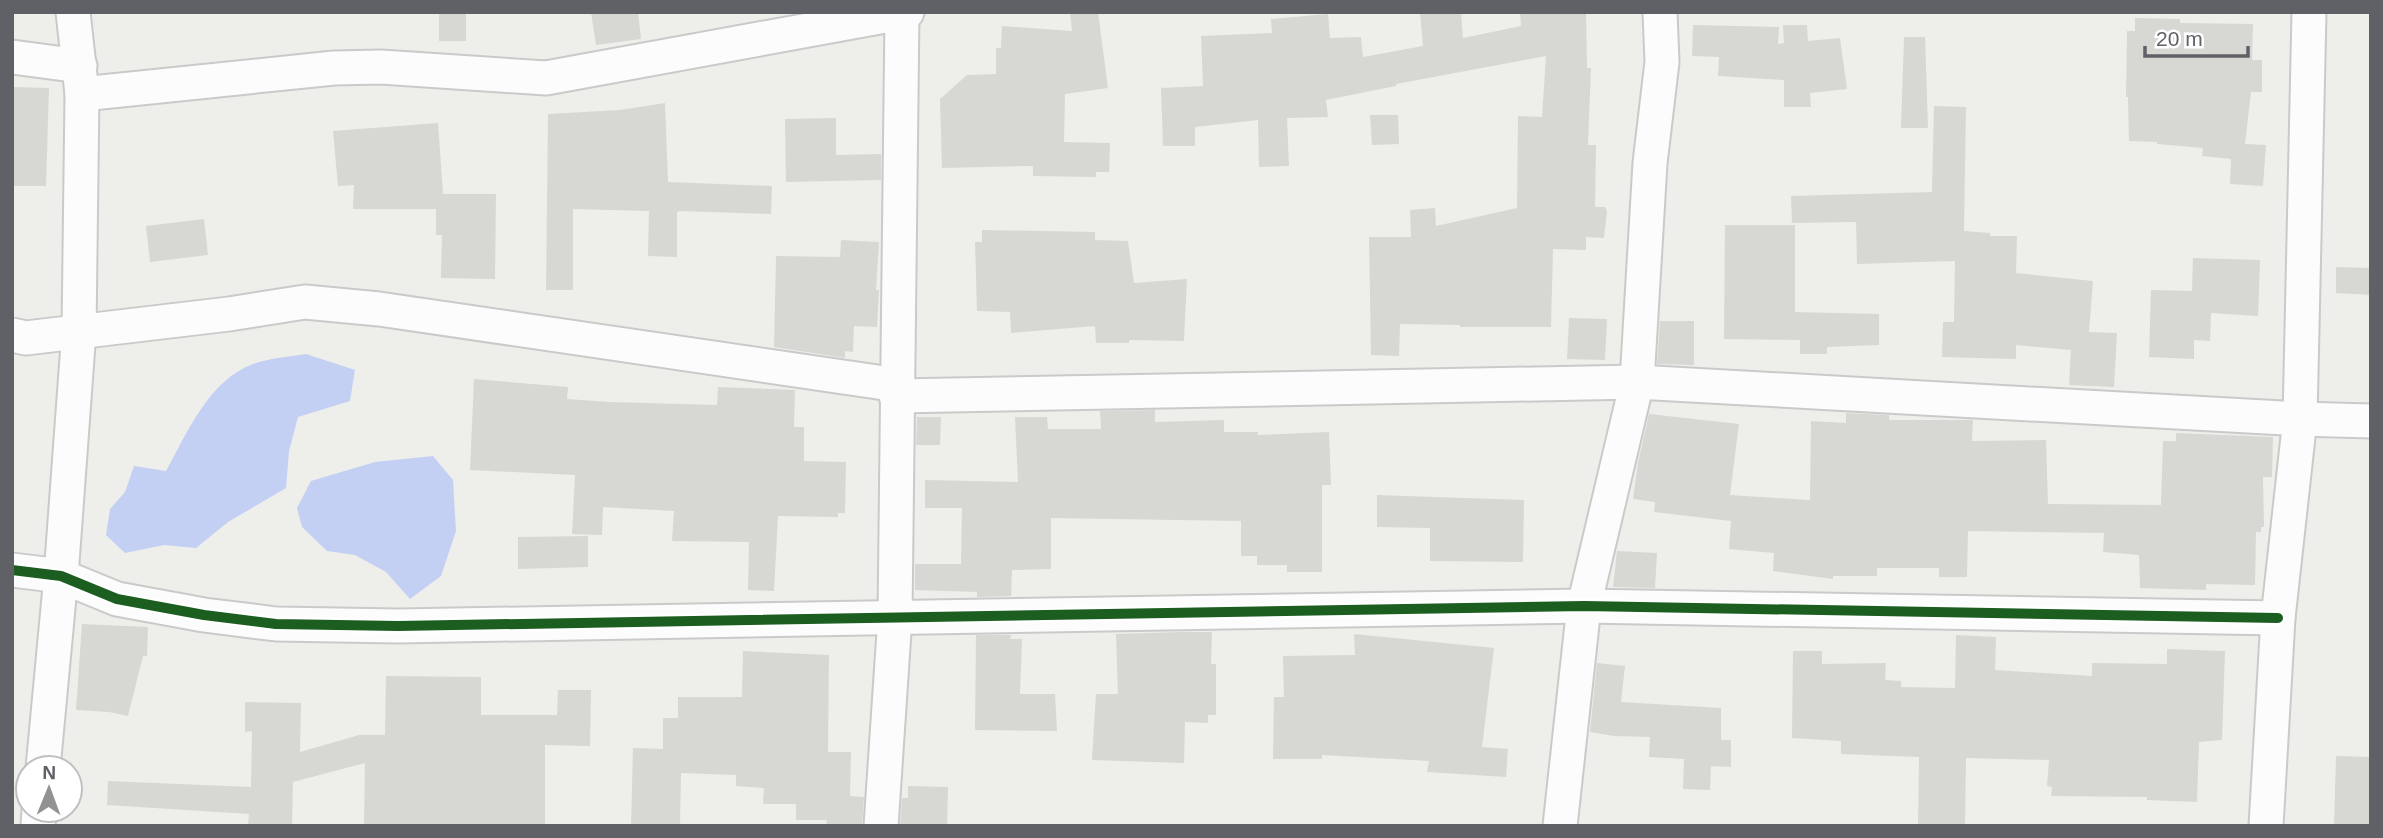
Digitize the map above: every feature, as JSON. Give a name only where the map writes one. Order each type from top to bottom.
[{"type":"street","points":[[44,754],[79,331],[81,80],[73,12]]},
{"type":"street","points":[[1560,826],[1584,606],[1637,382],[1650,163],[1662,62],[1660,12]]},
{"type":"street","points":[[2266,826],[2278,618],[2300,419],[2309,12]]},
{"type":"street","points":[[12,57],[81,80],[381,67],[546,78],[903,13],[895,617],[881,826]]},
{"type":"street","points":[[12,335],[26,338],[306,302],[379,309],[897,391],[1637,382],[2371,421]]},
{"type":"street","points":[[12,570],[61,576],[117,599],[204,615],[276,624],[398,626],[1584,606],[2278,618]]},
{"type":"water","points":[[306,354],[355,370],[350,401],[298,417],[289,451],[286,488],[228,522],[196,548],[164,545],[125,553],[106,535],[110,509],[125,492],[134,466],[166,471],[201,409],[224,382],[253,364]]},
{"type":"water","points":[[433,456],[453,480],[456,531],[441,576],[410,599],[386,572],[355,555],[327,551],[302,527],[297,508],[311,481],[375,462]]},
{"type":"building","points":[[439,12],[466,12],[466,41],[439,41]]},
{"type":"building","points":[[591,12],[638,12],[641,39],[596,45]]},
{"type":"building","points":[[1070,12],[1098,12],[1108,88],[1065,94],[1064,142],[1110,143],[1109,172],[1096,172],[1096,177],[1033,176],[1033,166],[942,168],[940,99],[967,75],[996,74],[996,48],[1001,48],[1002,26],[1072,31]]},
{"type":"building","points":[[1420,12],[1461,12],[1463,38],[1521,26],[1520,12],[1586,12],[1587,68],[1591,68],[1588,145],[1596,145],[1595,207],[1605,207],[1607,211],[1604,238],[1586,237],[1586,250],[1553,249],[1551,327],[1400,324],[1399,356],[1371,355],[1369,237],[1411,237],[1410,210],[1435,208],[1436,226],[1517,208],[1518,116],[1542,117],[1546,56],[1326,100],[1328,117],[1287,118],[1289,166],[1259,167],[1258,120],[1195,127],[1195,146],[1163,146],[1161,88],[1203,86],[1201,36],[1272,33],[1271,19],[1328,14],[1330,38],[1361,37],[1363,57],[1423,46]]},
{"type":"building","points":[[2135,18],[2180,19],[2180,23],[2253,24],[2252,60],[2262,60],[2262,92],[2251,92],[2245,144],[2266,145],[2263,186],[2230,184],[2231,159],[2202,156],[2203,148],[2129,141],[2126,97],[2127,31],[2135,31]]},
{"type":"building","points":[[1693,25],[1779,27],[1778,44],[1784,43],[1783,25],[1807,25],[1808,41],[1840,38],[1847,89],[1810,93],[1811,107],[1784,107],[1784,80],[1718,76],[1719,57],[1692,56]]},
{"type":"building","points":[[1904,37],[1925,37],[1928,128],[1901,128]]},
{"type":"building","points":[[12,87],[49,88],[46,186],[12,186]]},
{"type":"building","points":[[665,103],[668,182],[772,186],[771,214],[677,212],[677,257],[648,256],[649,211],[573,209],[573,290],[546,290],[548,114],[620,110]]},
{"type":"building","points":[[1934,106],[1966,107],[1964,231],[1990,233],[1990,236],[2017,236],[2016,273],[2093,281],[2089,332],[2117,333],[2114,387],[2069,385],[2071,350],[2016,345],[2016,359],[1942,357],[1943,322],[1954,322],[1955,261],[1857,264],[1856,222],[1792,223],[1791,196],[1932,192]]},
{"type":"building","points":[[1370,115],[1398,115],[1399,144],[1372,145]]},
{"type":"building","points":[[836,118],[836,155],[881,154],[881,180],[786,182],[785,119]]},
{"type":"building","points":[[438,123],[443,194],[496,194],[495,279],[441,278],[442,235],[436,235],[436,209],[353,209],[354,185],[338,186],[333,131]]},
{"type":"building","points":[[204,219],[208,255],[150,262],[146,226]]},
{"type":"building","points":[[1725,225],[1795,225],[1795,312],[1879,314],[1879,345],[1827,347],[1827,354],[1800,354],[1800,340],[1724,339]]},
{"type":"building","points":[[982,230],[1095,232],[1095,240],[1128,241],[1134,283],[1187,279],[1184,341],[1129,340],[1129,343],[1096,343],[1095,326],[1011,333],[1010,312],[977,311],[975,242],[982,242]]},
{"type":"building","points":[[841,240],[879,242],[877,327],[854,326],[853,352],[845,351],[845,358],[774,347],[776,256],[840,257]]},
{"type":"building","points":[[2193,258],[2260,260],[2258,316],[2211,313],[2210,341],[2194,340],[2194,359],[2149,357],[2151,290],[2192,291]]},
{"type":"building","points":[[2336,267],[2371,268],[2371,295],[2336,293]]},
{"type":"building","points":[[1569,318],[1607,319],[1605,360],[1567,359]]},
{"type":"building","points":[[1660,321],[1694,321],[1694,365],[1657,364]]},
{"type":"building","points":[[474,379],[568,387],[567,399],[610,402],[717,405],[718,387],[795,390],[794,427],[804,427],[804,461],[846,462],[845,513],[838,513],[838,517],[778,516],[774,591],[748,590],[749,542],[672,541],[674,511],[603,507],[602,535],[572,534],[575,475],[470,470]]},
{"type":"building","points":[[1155,410],[1155,422],[1224,420],[1224,432],[1258,432],[1258,435],[1329,432],[1331,485],[1322,485],[1322,572],[1287,572],[1287,565],[1257,565],[1257,556],[1241,556],[1241,521],[1051,518],[1051,569],[1012,570],[1011,596],[977,597],[977,592],[915,590],[915,564],[961,564],[962,508],[925,508],[925,480],[1018,482],[1015,417],[1047,417],[1048,429],[1101,429],[1100,411]]},
{"type":"building","points":[[1846,413],[1889,415],[1889,420],[1973,420],[1972,441],[2046,440],[2048,504],[2161,505],[2163,441],[2176,441],[2176,433],[2273,437],[2272,477],[2263,477],[2264,527],[2261,527],[2261,532],[2256,532],[2255,585],[2206,584],[2206,590],[2140,588],[2139,555],[2103,552],[2104,533],[1968,531],[1967,577],[1939,577],[1939,568],[1877,568],[1877,576],[1833,576],[1833,579],[1773,571],[1774,553],[1729,549],[1731,521],[1654,512],[1655,502],[1633,499],[1649,414],[1739,424],[1730,495],[1810,500],[1811,421],[1846,423]]},
{"type":"building","points":[[917,417],[941,417],[940,445],[916,445]]},
{"type":"building","points":[[1377,495],[1524,500],[1523,562],[1430,561],[1430,528],[1377,527]]},
{"type":"building","points":[[588,536],[588,567],[518,569],[518,537]]},
{"type":"building","points":[[1617,551],[1657,553],[1655,588],[1613,587]]},
{"type":"building","points":[[82,624],[148,627],[147,656],[143,656],[128,716],[76,710]]},
{"type":"building","points":[[1212,632],[1211,664],[1216,664],[1216,715],[1208,715],[1208,723],[1185,722],[1184,763],[1092,760],[1096,694],[1118,694],[1116,634]]},
{"type":"building","points":[[1354,634],[1494,648],[1482,747],[1508,749],[1506,777],[1427,772],[1429,761],[1322,755],[1322,759],[1273,759],[1274,697],[1284,697],[1283,656],[1355,655]]},
{"type":"building","points":[[976,635],[1011,635],[1010,639],[1022,639],[1020,694],[1055,694],[1057,731],[975,730]]},
{"type":"building","points":[[1956,635],[1996,637],[1995,670],[2092,676],[2092,663],[2167,664],[2167,649],[2225,651],[2222,740],[2199,742],[2197,802],[2147,800],[2147,797],[2051,796],[2052,787],[2047,786],[2049,760],[1966,758],[1965,826],[1918,826],[1919,757],[1841,754],[1841,741],[1792,738],[1793,651],[1822,651],[1822,664],[1886,663],[1885,680],[1901,681],[1901,687],[1955,688]]},
{"type":"building","points":[[743,651],[829,655],[828,752],[851,752],[850,796],[864,797],[862,826],[826,826],[827,820],[796,820],[796,804],[763,804],[764,788],[736,786],[736,775],[681,773],[680,826],[631,826],[633,748],[663,749],[663,718],[678,718],[678,697],[742,697]]},
{"type":"building","points":[[1597,663],[1625,666],[1621,702],[1721,708],[1721,740],[1731,740],[1731,767],[1711,766],[1710,790],[1683,789],[1684,759],[1649,757],[1650,737],[1590,732]]},
{"type":"building","points":[[386,676],[481,677],[481,715],[557,715],[558,690],[591,690],[590,746],[545,745],[545,826],[364,826],[365,763],[293,782],[292,826],[248,826],[249,814],[107,805],[108,781],[251,787],[252,731],[245,732],[245,702],[301,703],[300,752],[359,735],[385,735]]},
{"type":"building","points":[[2336,756],[2371,757],[2371,826],[2334,826]]},
{"type":"building","points":[[908,786],[948,787],[947,826],[900,826],[902,798],[908,798]]},
{"type":"cycle path","points":[[12,570],[61,576],[117,599],[204,615],[276,624],[398,626],[1584,606],[2278,618]]}]
